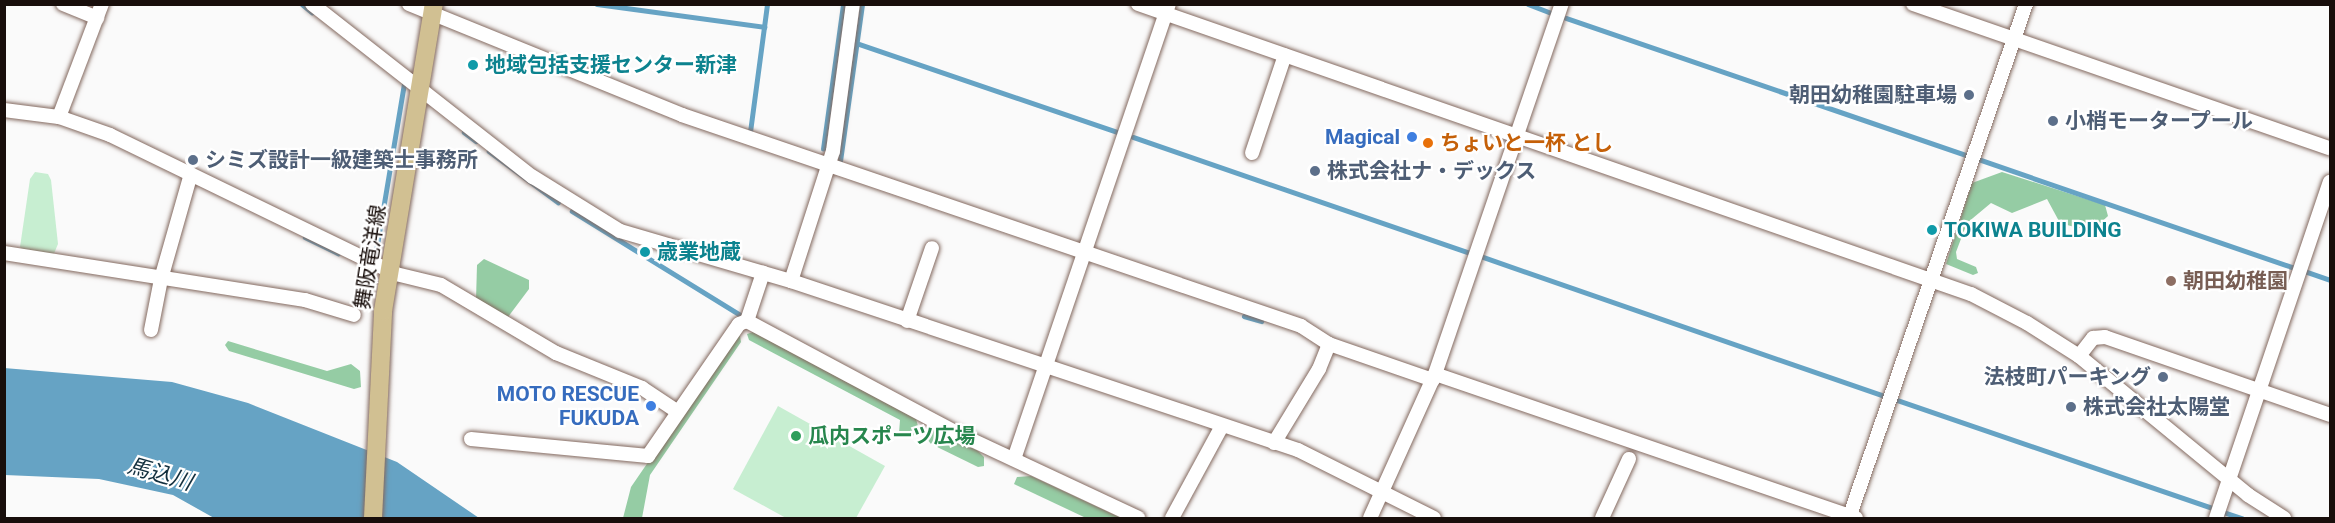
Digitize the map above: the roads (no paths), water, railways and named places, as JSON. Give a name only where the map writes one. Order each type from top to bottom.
[{"type":"main road","name":"舞阪竜洋線","points":[[373,519],[378,407],[389,269],[422,88],[433,10]]},
{"type":"street","points":[[59,117],[100,11],[63,4]]},
{"type":"street","points":[[312,4],[533,177],[611,226],[639,238],[791,281],[1274,442],[1312,456],[1434,519]]},
{"type":"street","points":[[409,4],[433,10],[682,115],[1300,326],[1329,344],[1434,377],[1851,518],[1930,278],[2026,4]]},
{"type":"street","points":[[791,281],[829,165],[853,4]]},
{"type":"street","points":[[1138,4],[1168,9],[1285,55],[1930,278],[2009,313],[2079,356],[2230,479],[2284,519]]},
{"type":"street","points":[[1370,519],[1434,377],[1562,4]]},
{"type":"street","points":[[1913,4],[2331,148]]},
{"type":"street","points":[[1014,459],[1168,9]]},
{"type":"street","points":[[1252,153],[1285,55]]},
{"type":"street","points":[[4,110],[59,117],[110,135],[389,269],[441,285],[556,353],[642,388],[678,412]]},
{"type":"street","points":[[151,330],[161,279],[191,174]]},
{"type":"street","points":[[2216,519],[2331,182]]},
{"type":"street","points":[[907,321],[932,248]]},
{"type":"street","points":[[4,253],[305,300],[354,315]]},
{"type":"street","points":[[747,321],[763,273]]},
{"type":"street","points":[[471,439],[648,456],[739,324],[747,321],[1014,459],[1138,519]]},
{"type":"street","points":[[2079,356],[2094,338],[2105,337],[2331,415]]},
{"type":"street","points":[[1274,442],[1319,369],[1329,344]]},
{"type":"street","points":[[1172,519],[1222,426]]},
{"type":"street","points":[[1602,519],[1629,459]]},
{"type":"water","name":"馬込川","points":[[4,368],[172,382],[248,403],[397,462],[479,518],[214,518],[173,495],[99,479],[5,475]]},
{"type":"waterway","points":[[302,4],[312,12]]},
{"type":"waterway","points":[[597,4],[764,27]]},
{"type":"waterway","points":[[750,132],[767,4]]},
{"type":"waterway","points":[[823,149],[843,4]]},
{"type":"waterway","points":[[840,161],[862,4]]},
{"type":"waterway","points":[[1528,4],[1552,13]]},
{"type":"waterway","points":[[1566,18],[1968,156]]},
{"type":"waterway","points":[[856,43],[1121,133]]},
{"type":"waterway","points":[[376,251],[404,83]]},
{"type":"waterway","points":[[464,132],[476,141]]},
{"type":"waterway","points":[[1133,137],[1469,253]]},
{"type":"waterway","points":[[489,151],[558,202]]},
{"type":"waterway","points":[[1978,159],[2295,268]]},
{"type":"waterway","points":[[572,211],[739,314]]},
{"type":"waterway","points":[[305,237],[338,253]]},
{"type":"waterway","points":[[1483,257],[1885,396]]},
{"type":"waterway","points":[[2307,272],[2330,280]]},
{"type":"waterway","points":[[1244,316],[1261,321]]},
{"type":"waterway","points":[[1894,399],[2215,509]]},
{"type":"waterway","points":[[2223,512],[2242,518]]},
{"type":"place","name":"地域包括支援センター新津","points":[[473,65]]},
{"type":"place","name":"朝田幼稚園駐車場","points":[[1969,95]]},
{"type":"place","name":"小梢モータープール","points":[[2053,121]]},
{"type":"place","name":"Magical","points":[[1412,137]]},
{"type":"place","name":"ちょいと一杯 とし","points":[[1428,143]]},
{"type":"place","name":"シミズ設計一級建築士事務所","points":[[193,160]]},
{"type":"place","name":"株式会社ナ・デックス","points":[[1315,171]]},
{"type":"place","name":"TOKIWA BUILDING","points":[[1932,230]]},
{"type":"place","name":"歳業地蔵","points":[[645,252]]},
{"type":"place","name":"朝田幼稚園","points":[[2171,281]]},
{"type":"place","name":"法枝町パーキング","points":[[2163,377]]},
{"type":"place","name":"MOTO RESCUE FUKUDA","points":[[651,406]]},
{"type":"place","name":"株式会社太陽堂","points":[[2071,407]]},
{"type":"place","name":"瓜内スポーツ広場","points":[[796,436]]}]
